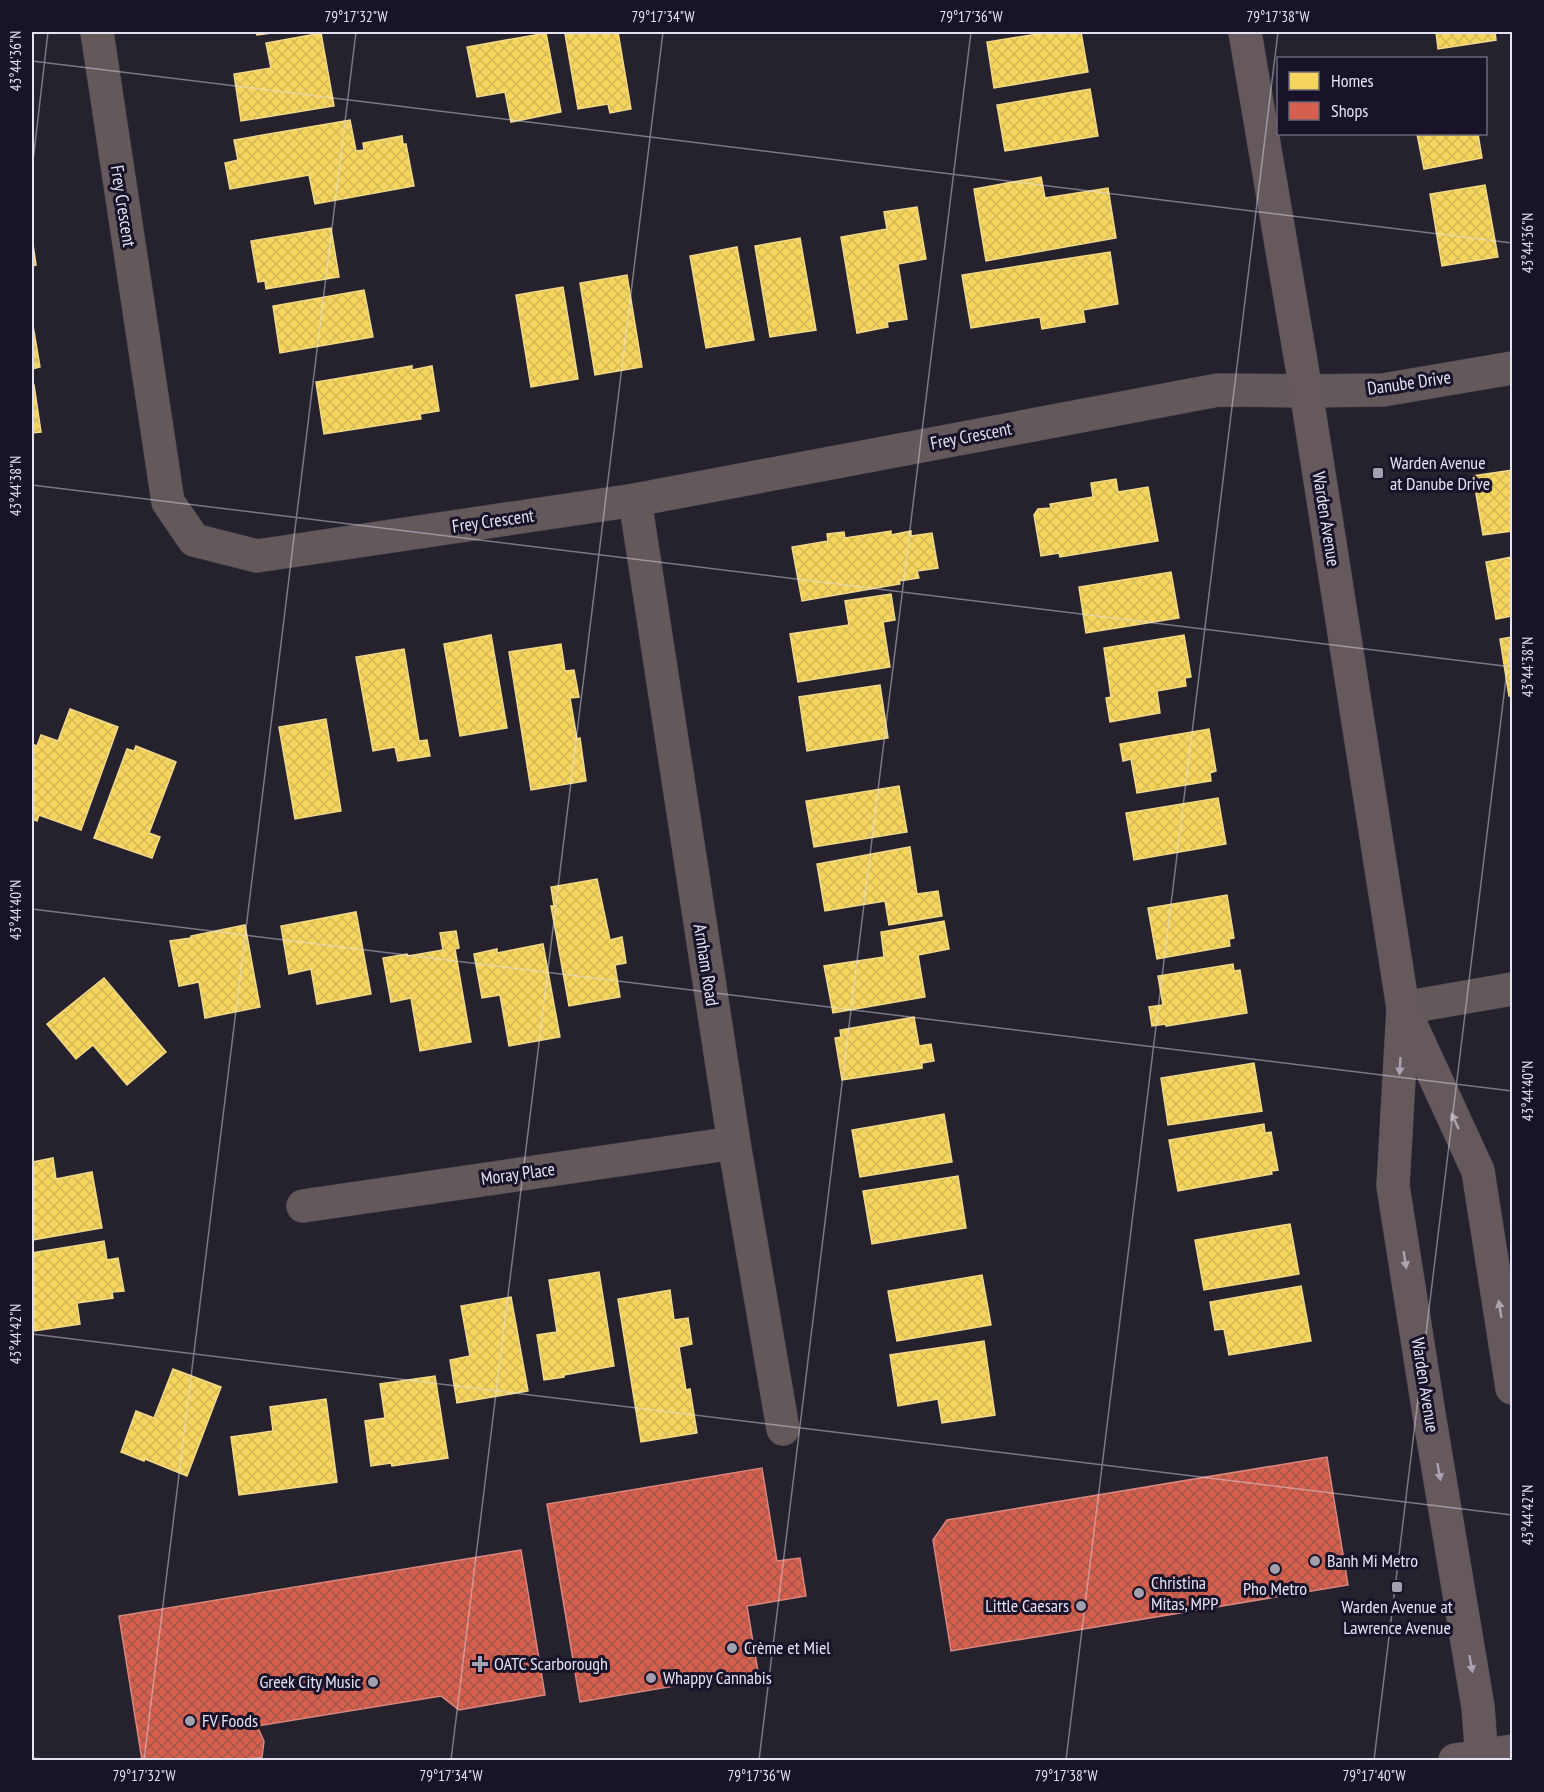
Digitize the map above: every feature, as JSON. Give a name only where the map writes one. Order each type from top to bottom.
[{"type":"main road","name":"Warden Avenue","points":[[1245,32],[1306,392],[1403,1008],[1393,1186],[1478,1707],[1483,1757]]},
{"type":"main road","name":"Warden Avenue","points":[[1403,1008],[1478,1171],[1512,1385]]},
{"type":"street","name":"Frey Crescent","points":[[97,32],[168,502],[194,540],[257,556],[635,500],[1218,390],[1306,392]]},
{"type":"street","name":"Danube Drive","points":[[1306,392],[1383,390],[1512,368]]},
{"type":"street","name":"Arnham Road","points":[[635,500],[734,1143],[783,1429]]},
{"type":"street","points":[[1403,1008],[1512,989]]},
{"type":"street","name":"Moray Place","points":[[303,1206],[734,1143]]},
{"type":"building: Homes","points":[[256,32],[279,32],[257,35]]},
{"type":"building: Homes","points":[[618,32],[631,109],[610,113],[608,104],[578,109],[565,34]]},
{"type":"building: Homes","points":[[1050,32],[1081,32],[1088,72],[994,88],[987,42]]},
{"type":"building: Homes","points":[[1436,32],[1495,32],[1496,40],[1438,49]]},
{"type":"building: Homes","points":[[321,33],[334,106],[241,121],[234,74],[271,68],[266,43]]},
{"type":"building: Homes","points":[[546,33],[561,112],[511,122],[505,92],[477,97],[467,47]]},
{"type":"building: Homes","points":[[1090,89],[1098,136],[1005,151],[997,105]]},
{"type":"building: Homes","points":[[350,120],[356,151],[364,150],[363,143],[402,136],[403,144],[406,144],[414,186],[315,204],[309,175],[230,189],[225,163],[238,160],[234,140]]},
{"type":"building: Homes","points":[[1417,135],[1478,135],[1482,158],[1424,169]]},
{"type":"building: Homes","points":[[1041,177],[1045,198],[1108,188],[1116,238],[986,261],[974,189]]},
{"type":"building: Homes","points":[[1485,185],[1498,257],[1442,266],[1430,194]]},
{"type":"building: Homes","points":[[917,207],[926,259],[898,264],[907,319],[887,322],[888,327],[857,333],[841,237],[887,229],[884,212]]},
{"type":"building: Homes","points":[[331,228],[339,277],[266,289],[265,281],[258,282],[251,241]]},
{"type":"building: Homes","points":[[32,237],[36,265],[32,266]]},
{"type":"building: Homes","points":[[800,238],[816,330],[770,337],[755,246]]},
{"type":"building: Homes","points":[[737,247],[754,340],[706,348],[690,256]]},
{"type":"building: Homes","points":[[1110,252],[1118,304],[1083,310],[1085,322],[1042,329],[1040,317],[971,328],[962,275]]},
{"type":"building: Homes","points":[[627,275],[642,367],[595,375],[580,283]]},
{"type":"building: Homes","points":[[563,287],[578,379],[531,387],[516,295]]},
{"type":"building: Homes","points":[[364,290],[373,337],[280,353],[273,306]]},
{"type":"building: Homes","points":[[32,320],[40,367],[32,369]]},
{"type":"building: Homes","points":[[412,366],[412,370],[432,366],[439,411],[420,414],[421,419],[324,434],[316,382]]},
{"type":"building: Homes","points":[[32,385],[34,385],[41,432],[32,433]]},
{"type":"building: Homes","points":[[1512,470],[1512,531],[1483,535],[1473,476]]},
{"type":"building: Homes","points":[[1116,479],[1118,492],[1148,487],[1158,541],[1060,557],[1059,553],[1041,556],[1034,515],[1038,509],[1051,508],[1050,504],[1093,497],[1091,483]]},
{"type":"building: Homes","points":[[891,531],[891,535],[911,531],[911,536],[932,533],[938,568],[917,571],[919,578],[899,581],[900,584],[802,601],[792,547],[828,541],[827,534],[844,532],[845,538]]},
{"type":"building: Homes","points":[[1512,557],[1512,616],[1496,619],[1486,562]]},
{"type":"building: Homes","points":[[1171,572],[1179,618],[1086,633],[1079,587]]},
{"type":"building: Homes","points":[[891,594],[895,620],[883,622],[890,667],[798,682],[790,634],[849,625],[845,601]]},
{"type":"building: Homes","points":[[491,635],[507,728],[460,736],[444,644]]},
{"type":"building: Homes","points":[[1184,635],[1191,677],[1185,678],[1186,686],[1157,691],[1160,713],[1110,722],[1106,698],[1111,697],[1104,648]]},
{"type":"building: Homes","points":[[1512,637],[1512,695],[1509,696],[1500,639]]},
{"type":"building: Homes","points":[[561,644],[565,671],[574,670],[579,697],[570,698],[577,739],[580,738],[586,781],[531,790],[509,652]]},
{"type":"building: Homes","points":[[404,649],[419,741],[427,740],[430,756],[398,761],[395,747],[373,751],[356,657]]},
{"type":"building: Homes","points":[[880,685],[888,738],[807,751],[799,697]]},
{"type":"building: Homes","points":[[70,709],[118,727],[81,830],[39,815],[37,821],[32,819],[32,744],[37,746],[41,735],[58,741]]},
{"type":"building: Homes","points":[[326,719],[341,811],[295,819],[279,727]]},
{"type":"building: Homes","points":[[1209,729],[1216,771],[1210,773],[1211,781],[1137,793],[1131,759],[1123,761],[1120,744]]},
{"type":"building: Homes","points":[[136,746],[176,762],[149,833],[160,837],[152,858],[94,838],[127,749],[134,751]]},
{"type":"building: Homes","points":[[899,786],[907,832],[814,847],[806,801]]},
{"type":"building: Homes","points":[[1218,798],[1226,844],[1134,860],[1126,813]]},
{"type":"building: Homes","points":[[910,847],[917,894],[938,891],[942,916],[889,925],[885,901],[825,911],[817,864]]},
{"type":"building: Homes","points":[[597,879],[610,940],[622,937],[626,963],[615,965],[620,997],[569,1006],[551,906],[554,906],[551,887]]},
{"type":"building: Homes","points":[[1227,895],[1234,938],[1229,939],[1230,946],[1157,959],[1148,908]]},
{"type":"building: Homes","points":[[356,912],[371,994],[317,1004],[311,969],[289,974],[281,926]]},
{"type":"building: Homes","points":[[944,921],[949,949],[918,955],[925,997],[833,1013],[824,966],[884,957],[881,932]]},
{"type":"building: Homes","points":[[245,925],[260,1007],[205,1018],[199,982],[179,986],[170,941]]},
{"type":"building: Homes","points":[[456,931],[459,948],[455,949],[471,1042],[420,1051],[411,998],[391,1002],[383,958],[443,950],[440,933]]},
{"type":"building: Homes","points":[[543,944],[560,1037],[509,1046],[500,995],[482,998],[474,954],[497,949],[497,953]]},
{"type":"building: Homes","points":[[1233,964],[1234,971],[1240,970],[1247,1013],[1166,1026],[1166,1024],[1152,1026],[1149,1007],[1163,1005],[1158,976]]},
{"type":"building: Homes","points":[[104,978],[166,1052],[127,1085],[93,1045],[76,1059],[47,1024]]},
{"type":"building: Homes","points":[[914,1017],[919,1046],[931,1044],[934,1061],[922,1063],[922,1068],[842,1080],[835,1038],[841,1037],[840,1030]]},
{"type":"building: Homes","points":[[1254,1063],[1262,1111],[1168,1125],[1161,1078]]},
{"type":"building: Homes","points":[[944,1114],[952,1162],[860,1177],[852,1130]]},
{"type":"building: Homes","points":[[1264,1124],[1265,1133],[1271,1132],[1278,1170],[1271,1171],[1272,1174],[1178,1191],[1169,1140]]},
{"type":"building: Homes","points":[[53,1158],[56,1179],[92,1172],[102,1228],[32,1240],[32,1162]]},
{"type":"building: Homes","points":[[958,1176],[966,1228],[872,1244],[863,1191]]},
{"type":"building: Homes","points":[[1290,1224],[1299,1274],[1204,1290],[1195,1240]]},
{"type":"building: Homes","points":[[104,1241],[107,1260],[118,1258],[124,1291],[112,1292],[113,1298],[77,1303],[80,1324],[34,1331],[32,1253]]},
{"type":"building: Homes","points":[[599,1272],[614,1366],[544,1380],[537,1335],[557,1332],[549,1280]]},
{"type":"building: Homes","points":[[982,1275],[991,1325],[897,1341],[888,1291]]},
{"type":"building: Homes","points":[[1301,1286],[1311,1341],[1229,1355],[1224,1329],[1215,1330],[1210,1302]]},
{"type":"building: Homes","points":[[670,1290],[674,1320],[688,1318],[692,1344],[679,1347],[686,1390],[690,1389],[697,1433],[641,1442],[618,1299]]},
{"type":"building: Homes","points":[[511,1297],[528,1391],[457,1403],[450,1360],[470,1356],[461,1306]]},
{"type":"building: Homes","points":[[984,1341],[995,1415],[942,1423],[938,1399],[898,1406],[890,1355]]},
{"type":"building: Homes","points":[[173,1369],[221,1387],[187,1476],[121,1452],[136,1411],[154,1418]]},
{"type":"building: Homes","points":[[435,1376],[448,1458],[392,1466],[391,1463],[371,1466],[365,1421],[385,1418],[380,1384]]},
{"type":"building: Homes","points":[[326,1399],[337,1482],[239,1495],[231,1437],[273,1431],[270,1407]]},
{"type":"building: Shops","points":[[1327,1457],[1348,1585],[951,1651],[933,1540],[947,1520]]},
{"type":"building: Shops","points":[[762,1468],[777,1561],[800,1558],[806,1596],[747,1606],[758,1672],[580,1702],[547,1504]]},
{"type":"building: Shops","points":[[521,1550],[545,1695],[459,1710],[441,1696],[257,1726],[264,1741],[262,1757],[243,1760],[142,1760],[119,1616]]},
{"type":"place","name":"Warden Avenue at Danube Drive","points":[[1378,473]]},
{"type":"place","name":"Banh Mi Metro","points":[[1315,1561]]},
{"type":"place","name":"Pho Metro","points":[[1275,1569]]},
{"type":"place","name":"Warden Avenue at Lawrence Avenue","points":[[1397,1587]]},
{"type":"place","name":"Christina Mitas, MPP","points":[[1139,1593]]},
{"type":"place","name":"Little Caesars","points":[[1081,1606]]},
{"type":"place","name":"Crème et Miel","points":[[732,1648]]},
{"type":"place","name":"OATC Scarborough","points":[[480,1664]]},
{"type":"place","name":"Whappy Cannabis","points":[[651,1678]]},
{"type":"place","name":"Greek City Music","points":[[373,1682]]},
{"type":"place","name":"FV Foods","points":[[190,1721]]}]
